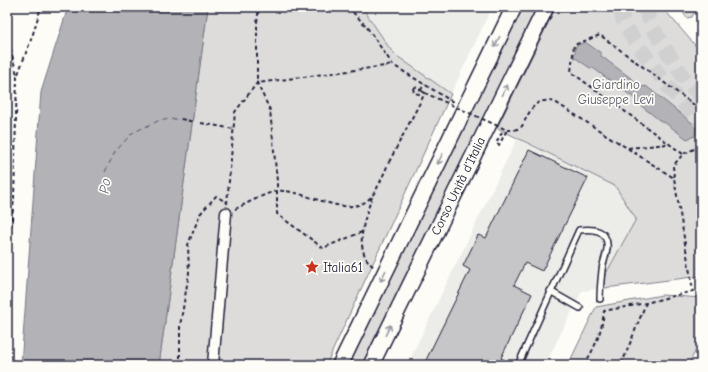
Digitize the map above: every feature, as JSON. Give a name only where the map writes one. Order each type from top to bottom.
[{"type":"main road","points":[[340,365],[514,7]]},
{"type":"main road","name":"Corso Unità d'Italia","points":[[371,365],[546,7]]},
{"type":"street","points":[[213,365],[227,208]]},
{"type":"lane","points":[[518,365],[550,291],[579,230],[591,229],[600,232],[605,237],[607,247],[602,269],[600,299]]},
{"type":"lane","points":[[550,291],[580,308]]},
{"type":"path","points":[[7,7],[11,51],[17,75],[14,199],[7,266]]},
{"type":"path","points":[[17,75],[41,7]]},
{"type":"path","points":[[259,7],[257,22],[257,83],[270,110],[277,181],[277,214],[323,248],[362,232]]},
{"type":"path","points":[[348,7],[366,26],[394,65],[456,104]]},
{"type":"path","points":[[683,154],[571,72],[574,45],[600,35],[701,110]]},
{"type":"path","points":[[227,208],[235,112],[257,83],[394,65]]},
{"type":"path","points":[[424,84],[418,94],[414,93],[413,88],[416,87],[422,91],[425,93],[507,130],[515,130],[522,126],[531,108],[537,103],[547,100],[555,102],[674,178]]},
{"type":"path","points":[[375,268],[366,259],[363,247],[362,232],[372,197],[425,93]]},
{"type":"path","points":[[181,119],[194,122]]},
{"type":"path","points":[[201,123],[234,129]]},
{"type":"path","points":[[502,132],[496,143],[499,145],[507,130]]},
{"type":"path","points":[[627,148],[668,144]]},
{"type":"path","points":[[584,365],[598,339],[603,322],[604,311],[692,292],[692,283],[673,166],[683,154],[701,146]]},
{"type":"path","points":[[227,208],[276,191],[294,193],[345,207],[357,205],[372,197]]},
{"type":"path","points":[[180,365],[180,326],[189,273],[188,245],[200,214],[216,196],[227,208]]},
{"type":"path","points":[[623,365],[622,361],[646,303]]},
{"type":"shaded area","points":[[362,7],[492,7],[451,94],[397,56],[390,49]]},
{"type":"shaded area","points":[[517,139],[615,186],[636,219],[603,279],[605,288],[582,291],[545,365],[407,365]]},
{"type":"green space","points":[[208,7],[362,7],[390,49],[397,56],[451,94],[326,365],[159,365]]},
{"type":"green space","points":[[522,7],[539,7],[365,365],[347,365]]},
{"type":"green space","name":"Giardino Giuseppe Levi","points":[[556,7],[662,7],[701,52],[701,276],[605,288],[603,279],[636,219],[615,186],[497,128]]},
{"type":"green space","points":[[682,7],[697,7],[692,17],[687,18]]},
{"type":"green space","points":[[7,34],[12,93],[7,165]]},
{"type":"green space","points":[[662,295],[701,298],[701,341],[688,365],[568,365],[596,307]]},
{"type":"water","name":"Po","points":[[68,7],[208,7],[159,365],[21,365],[41,92]]},
{"type":"water","points":[[585,42],[601,53],[601,56],[643,87],[646,86],[696,126],[695,136],[687,139],[664,122],[663,123],[635,101],[634,98],[593,68],[590,68],[574,57],[576,46]]},
{"type":"building","points":[[529,150],[588,178],[542,271],[525,263],[514,285],[532,294],[501,358],[514,365],[437,365],[426,360],[470,270],[463,266],[478,235],[486,238]]},
{"type":"ferry route","points":[[105,172],[115,152],[132,133],[160,120],[181,119]]},
{"type":"tunnel","points":[[620,7],[623,20],[632,37],[668,87],[701,122]]},
{"type":"tunnel","points":[[644,7],[653,29],[682,75],[701,97]]},
{"type":"place","name":"Italia61","points":[[312,267]]}]
